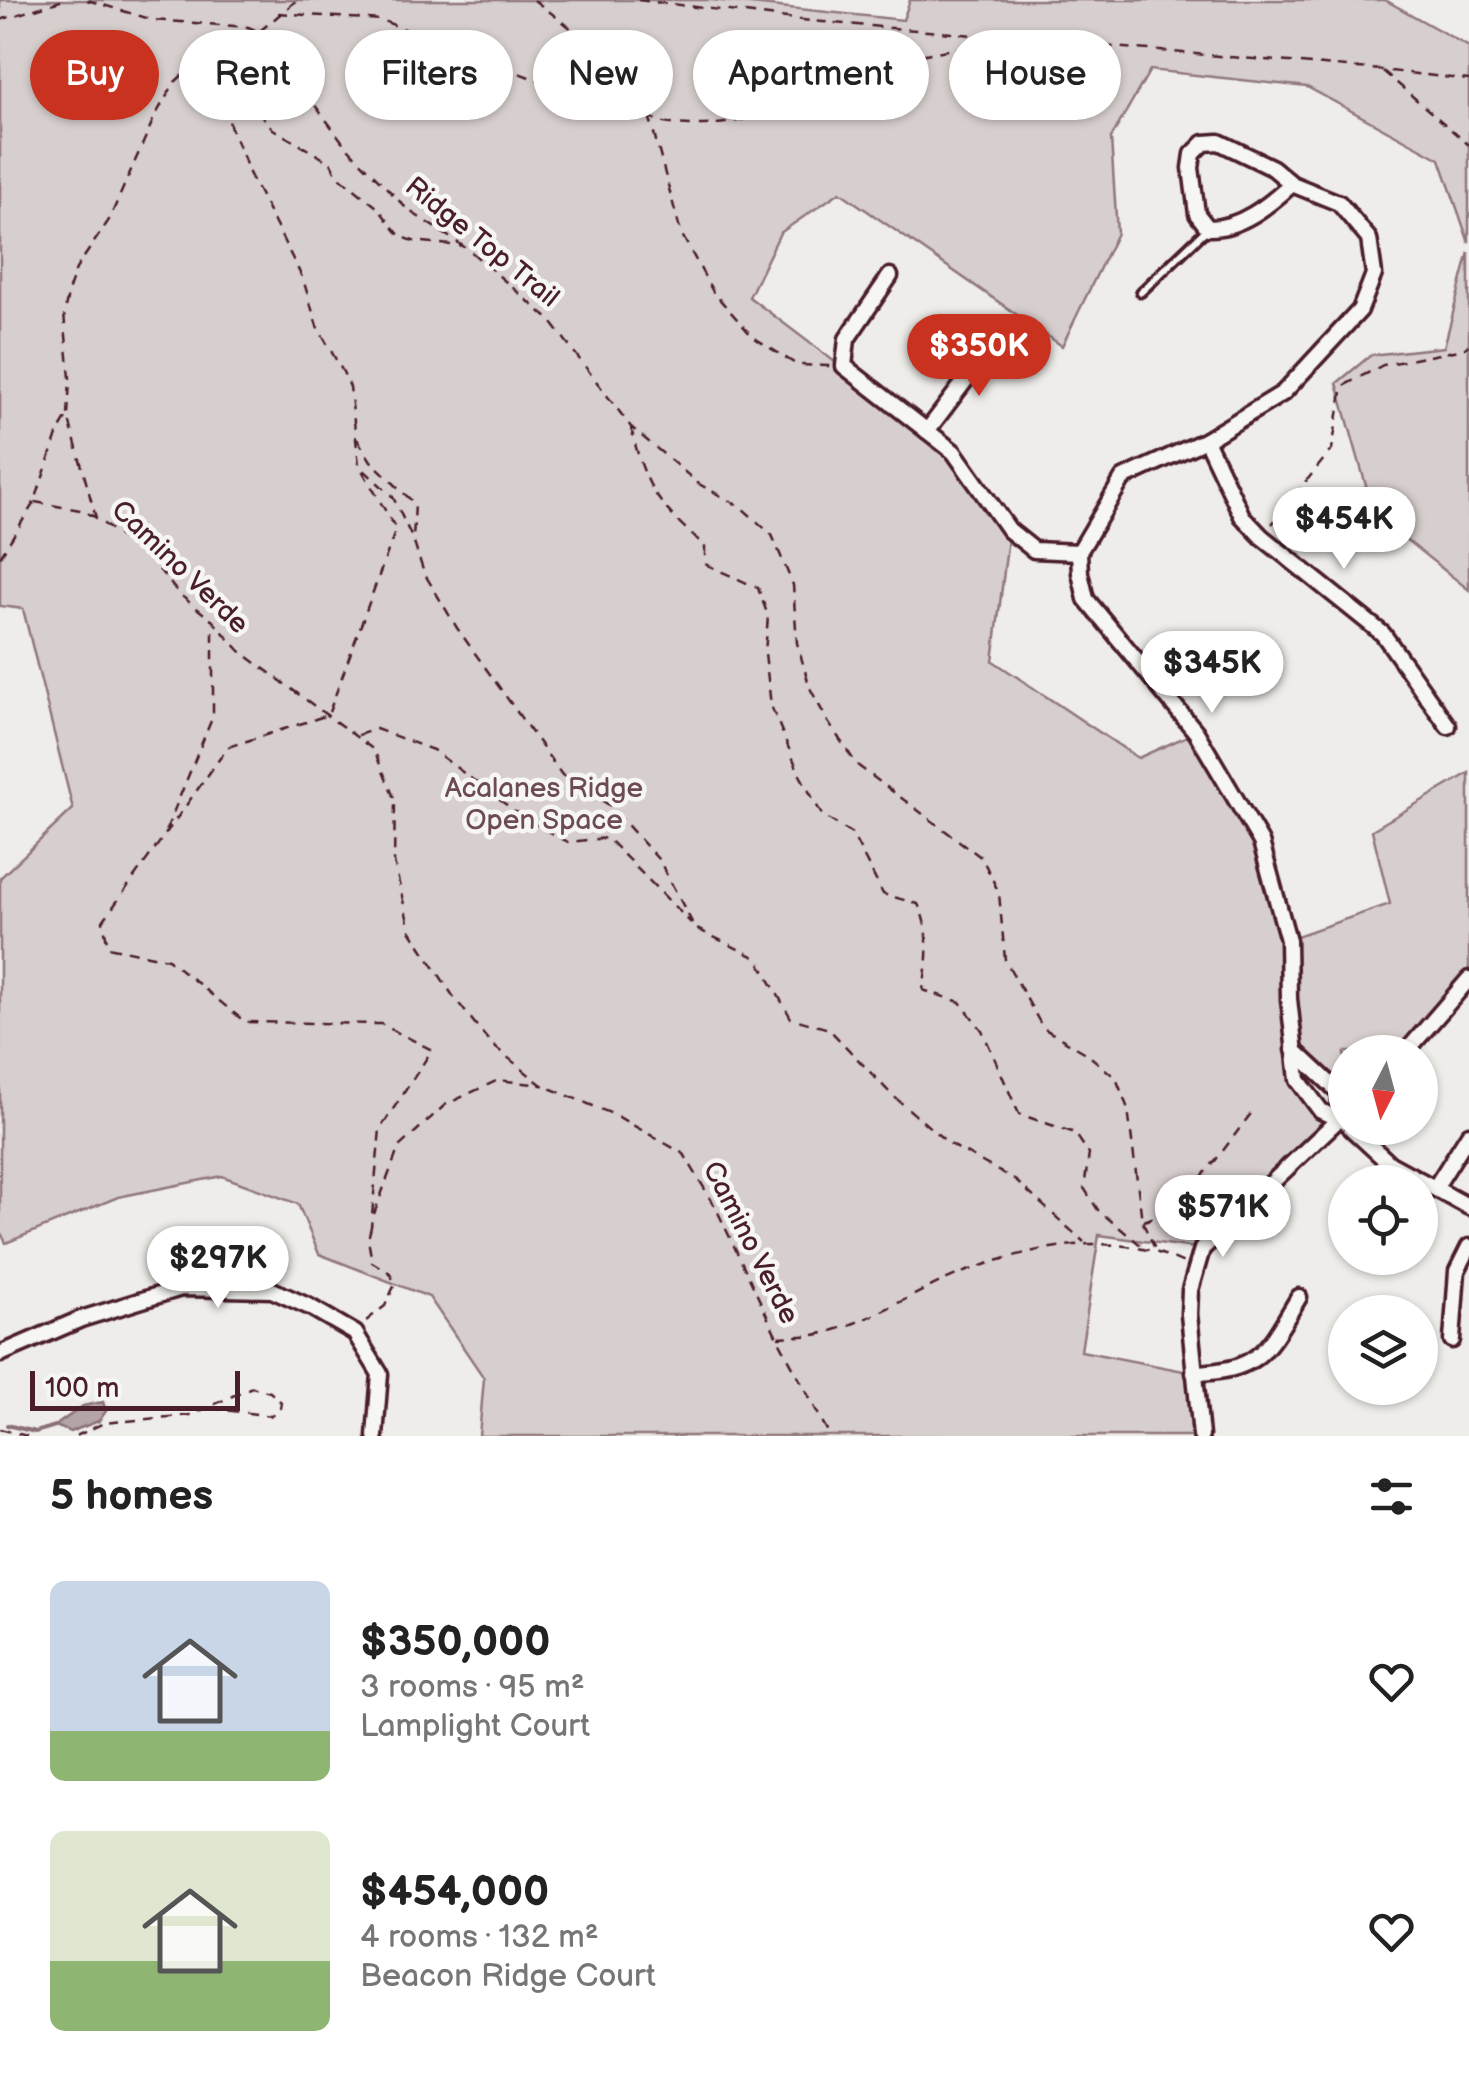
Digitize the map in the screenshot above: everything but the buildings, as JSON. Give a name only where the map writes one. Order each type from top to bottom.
[{"type":"street","points":[[1292,184],[1272,202],[1226,229],[1208,228],[1197,214],[1193,154],[1204,143],[1219,142],[1274,168],[1292,184],[1339,203],[1369,239],[1374,274],[1360,310],[1283,393],[1206,440],[1123,478],[1078,552],[1086,599],[1196,732],[1261,842],[1288,940],[1298,1080],[1321,1111],[1328,1114]]},
{"type":"street","points":[[890,276],[847,339],[844,366],[954,452],[1009,530],[1034,550],[1078,552]]},
{"type":"street","points":[[927,430],[996,340]]},
{"type":"street","points":[[1206,440],[1242,516],[1262,537],[1383,634],[1448,726]]},
{"type":"street","points":[[1421,1035],[1469,979]]},
{"type":"street","points":[[1294,1050],[1328,1082]]},
{"type":"street","points":[[1438,1183],[1469,1134]]},
{"type":"street","points":[[1201,1436],[1189,1314],[1190,1290],[1202,1249],[1328,1135]]},
{"type":"street","points":[[1371,1145],[1392,1165]]},
{"type":"street","points":[[1438,1190],[1469,1207]]},
{"type":"street","points":[[1452,1340],[1457,1271],[1469,1247]]},
{"type":"street","points":[[0,1354],[81,1319],[181,1288],[272,1290],[356,1334],[380,1374],[375,1436]]},
{"type":"street","points":[[1194,1374],[1219,1372],[1256,1361],[1299,1298]]},
{"type":"lane","points":[[1141,292],[1208,228]]},
{"type":"path","points":[[0,20],[64,0]]},
{"type":"path","points":[[87,0],[153,20],[254,30]]},
{"type":"path","points":[[262,30],[296,0]]},
{"type":"path","points":[[534,0],[572,30]]},
{"type":"path","points":[[638,0],[949,33]]},
{"type":"path","points":[[278,12],[382,20],[533,78]]},
{"type":"path","points":[[1121,48],[1469,80]]},
{"type":"path","points":[[657,120],[663,124],[736,122],[763,116],[915,56],[949,51]]},
{"type":"path","points":[[1382,70],[1469,145]]},
{"type":"path","name":"Camino Verde","points":[[179,78],[155,116],[109,220],[76,269],[64,314],[70,378],[68,416],[96,518],[153,562],[179,594],[214,621],[240,651],[374,750],[395,800],[394,862],[410,930],[453,996],[491,1044],[542,1085]]},
{"type":"path","name":"Ridge Top Trail","points":[[325,119],[408,210],[463,246],[549,319],[632,427],[699,484],[741,507],[772,536],[794,585],[797,643],[810,688],[828,722],[857,764],[982,858],[999,893],[1006,960],[1043,1028],[1086,1053],[1116,1078],[1128,1109],[1142,1221],[1155,1249]]},
{"type":"path","points":[[230,120],[247,169],[303,279],[316,326],[350,387],[359,465],[396,529],[328,715],[228,747],[103,920],[108,947],[168,959],[246,1022],[380,1024],[432,1050],[380,1129],[368,1239],[372,1262],[390,1273],[395,1284],[385,1306],[356,1334]]},
{"type":"path","points":[[266,120],[274,129],[331,163],[338,175],[377,207],[400,236],[463,246]]},
{"type":"path","points":[[650,120],[681,233],[713,292],[753,337],[798,366],[844,366]]},
{"type":"path","points":[[1262,537],[1332,449],[1343,386],[1383,365],[1469,345]]},
{"type":"path","points":[[0,557],[35,502],[58,432],[68,416]]},
{"type":"path","points":[[632,427],[650,489],[675,520],[705,546],[706,564],[758,588],[768,616],[765,653],[771,706],[785,741],[822,816],[852,834],[884,894],[918,904],[928,926],[923,990],[960,1002],[982,1030],[1020,1114],[1075,1133],[1089,1154],[1084,1188],[1098,1210],[1144,1247]]},
{"type":"path","points":[[354,436],[370,461],[415,504],[413,540]]},
{"type":"path","points":[[359,465],[392,497],[424,573],[510,704],[562,774],[608,805],[659,860],[695,928]]},
{"type":"path","points":[[35,502],[80,510],[96,518]]},
{"type":"path","points":[[162,838],[213,716],[214,621]]},
{"type":"path","points":[[357,735],[376,730],[433,750],[528,822],[568,842],[607,838],[695,928],[757,958],[792,1018],[829,1029],[891,1094],[948,1143],[1016,1181],[1084,1242]]},
{"type":"path","name":"Camino Verde","points":[[371,1226],[377,1200],[399,1147],[444,1104],[498,1080],[542,1085],[615,1114],[684,1154],[716,1208],[777,1337],[830,1436]]},
{"type":"path","points":[[1142,1221],[1160,1216],[1186,1195],[1254,1112]]},
{"type":"path","points":[[777,1337],[821,1334],[861,1321],[961,1273],[1084,1242],[1155,1249],[1195,1268]]},
{"type":"path","points":[[76,1436],[104,1423],[160,1419],[210,1408],[252,1387],[270,1392],[281,1402],[271,1416],[210,1408]]},
{"type":"path","points":[[0,1429],[27,1436]]},
{"type":"green space","name":"Acalanes Ridge Open Space","points":[[0,0],[712,0],[903,20],[910,0],[1385,0],[1469,47],[1469,243],[1440,159],[1307,87],[1150,70],[1111,138],[1117,233],[1062,346],[840,192],[780,233],[749,297],[954,452],[1009,530],[993,661],[1138,758],[1196,732],[1261,842],[1288,939],[1390,904],[1372,830],[1469,773],[1469,979],[1421,1035],[1328,1035],[1328,1082],[1295,1052],[1308,1095],[1328,1109],[1328,1129],[1202,1249],[1099,1235],[1081,1351],[1194,1373],[1201,1436],[479,1436],[484,1378],[429,1297],[319,1254],[298,1204],[222,1176],[118,1197],[6,1243],[0,1231],[0,878],[73,809],[23,609],[0,606]]},
{"type":"green space","points":[[1469,252],[1469,590],[1374,514],[1337,383],[1371,355],[1444,347]]},
{"type":"shaded area","points":[[103,1402],[106,1411],[99,1421],[70,1432],[55,1426],[83,1406]]},
{"type":"waterway","points":[[7,1425],[35,1432],[55,1426]]}]
